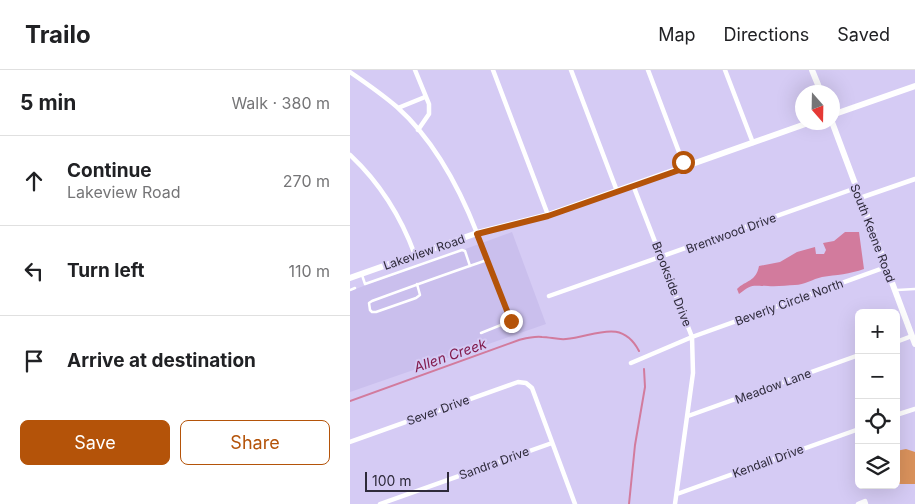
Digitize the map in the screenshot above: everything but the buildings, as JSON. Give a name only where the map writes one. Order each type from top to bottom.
[{"type":"street","points":[[415,70],[429,104],[429,114],[418,130]]},
{"type":"street","points":[[493,70],[548,216]]},
{"type":"street","points":[[571,70],[617,191]]},
{"type":"street","points":[[648,70],[685,168]]},
{"type":"street","points":[[725,70],[753,143]]},
{"type":"street","points":[[812,70],[817,85]]},
{"type":"street","points":[[350,72],[398,108],[435,150],[451,175],[466,205],[477,234]]},
{"type":"street","points":[[840,112],[915,86]]},
{"type":"street","points":[[398,108],[425,97]]},
{"type":"street","name":"Lakeview Road","points":[[351,275],[362,274],[477,234],[548,216],[795,128]]},
{"type":"street","name":"South Keene Road","points":[[835,130],[915,344]]},
{"type":"street","points":[[350,155],[373,179],[389,200],[406,232],[415,255]]},
{"type":"street","points":[[860,198],[915,179]]},
{"type":"street","name":"Brookside Drive","points":[[634,185],[692,337],[693,372],[675,504]]},
{"type":"street","name":"Brentwood Drive","points":[[549,296],[856,188]]},
{"type":"street","name":"Beverly Circle North","points":[[631,363],[692,337],[886,267]]},
{"type":"street","points":[[900,340],[912,336]]},
{"type":"street","name":"Meadow Lane","points":[[688,416],[855,357]]},
{"type":"street","name":"Sever Drive","points":[[350,442],[518,382],[526,383],[532,388],[552,442]]},
{"type":"street","points":[[900,414],[915,409]]},
{"type":"street","name":"Kendall Drive","points":[[676,494],[855,430]]},
{"type":"street","points":[[552,442],[575,504]]},
{"type":"street","name":"Sandra Drive","points":[[380,504],[552,442]]},
{"type":"street","points":[[858,504],[865,502],[866,504]]},
{"type":"lane","points":[[477,234],[511,321],[481,333]]},
{"type":"lane","points":[[362,274],[365,284],[462,250],[470,266]]},
{"type":"lane","points":[[417,284],[420,295],[372,312],[369,307],[372,301],[417,284],[487,260]]},
{"type":"lane","points":[[350,290],[355,288]]},
{"type":"lane","points":[[895,291],[906,288],[915,289]]},
{"type":"shaded area","points":[[512,232],[546,324],[350,392],[350,291]]},
{"type":"shaded area","points":[[845,232],[859,232],[864,269],[822,277],[798,285],[753,286],[739,294],[737,289],[756,275],[759,266],[780,262],[797,252],[815,247],[816,254],[824,254],[826,250],[823,243],[834,241]]},
{"type":"shaded area","points":[[906,449],[915,452],[915,484],[900,484],[900,450]]},
{"type":"waterway","name":"Allen Creek","points":[[350,401],[530,337],[563,339],[615,332],[624,334],[639,351]]},
{"type":"waterway","name":"Allen Creek","points":[[629,504],[635,445],[645,387],[644,369]]},
{"type":"route","points":[[511,321],[477,234],[548,216],[685,168],[683,162]]}]
